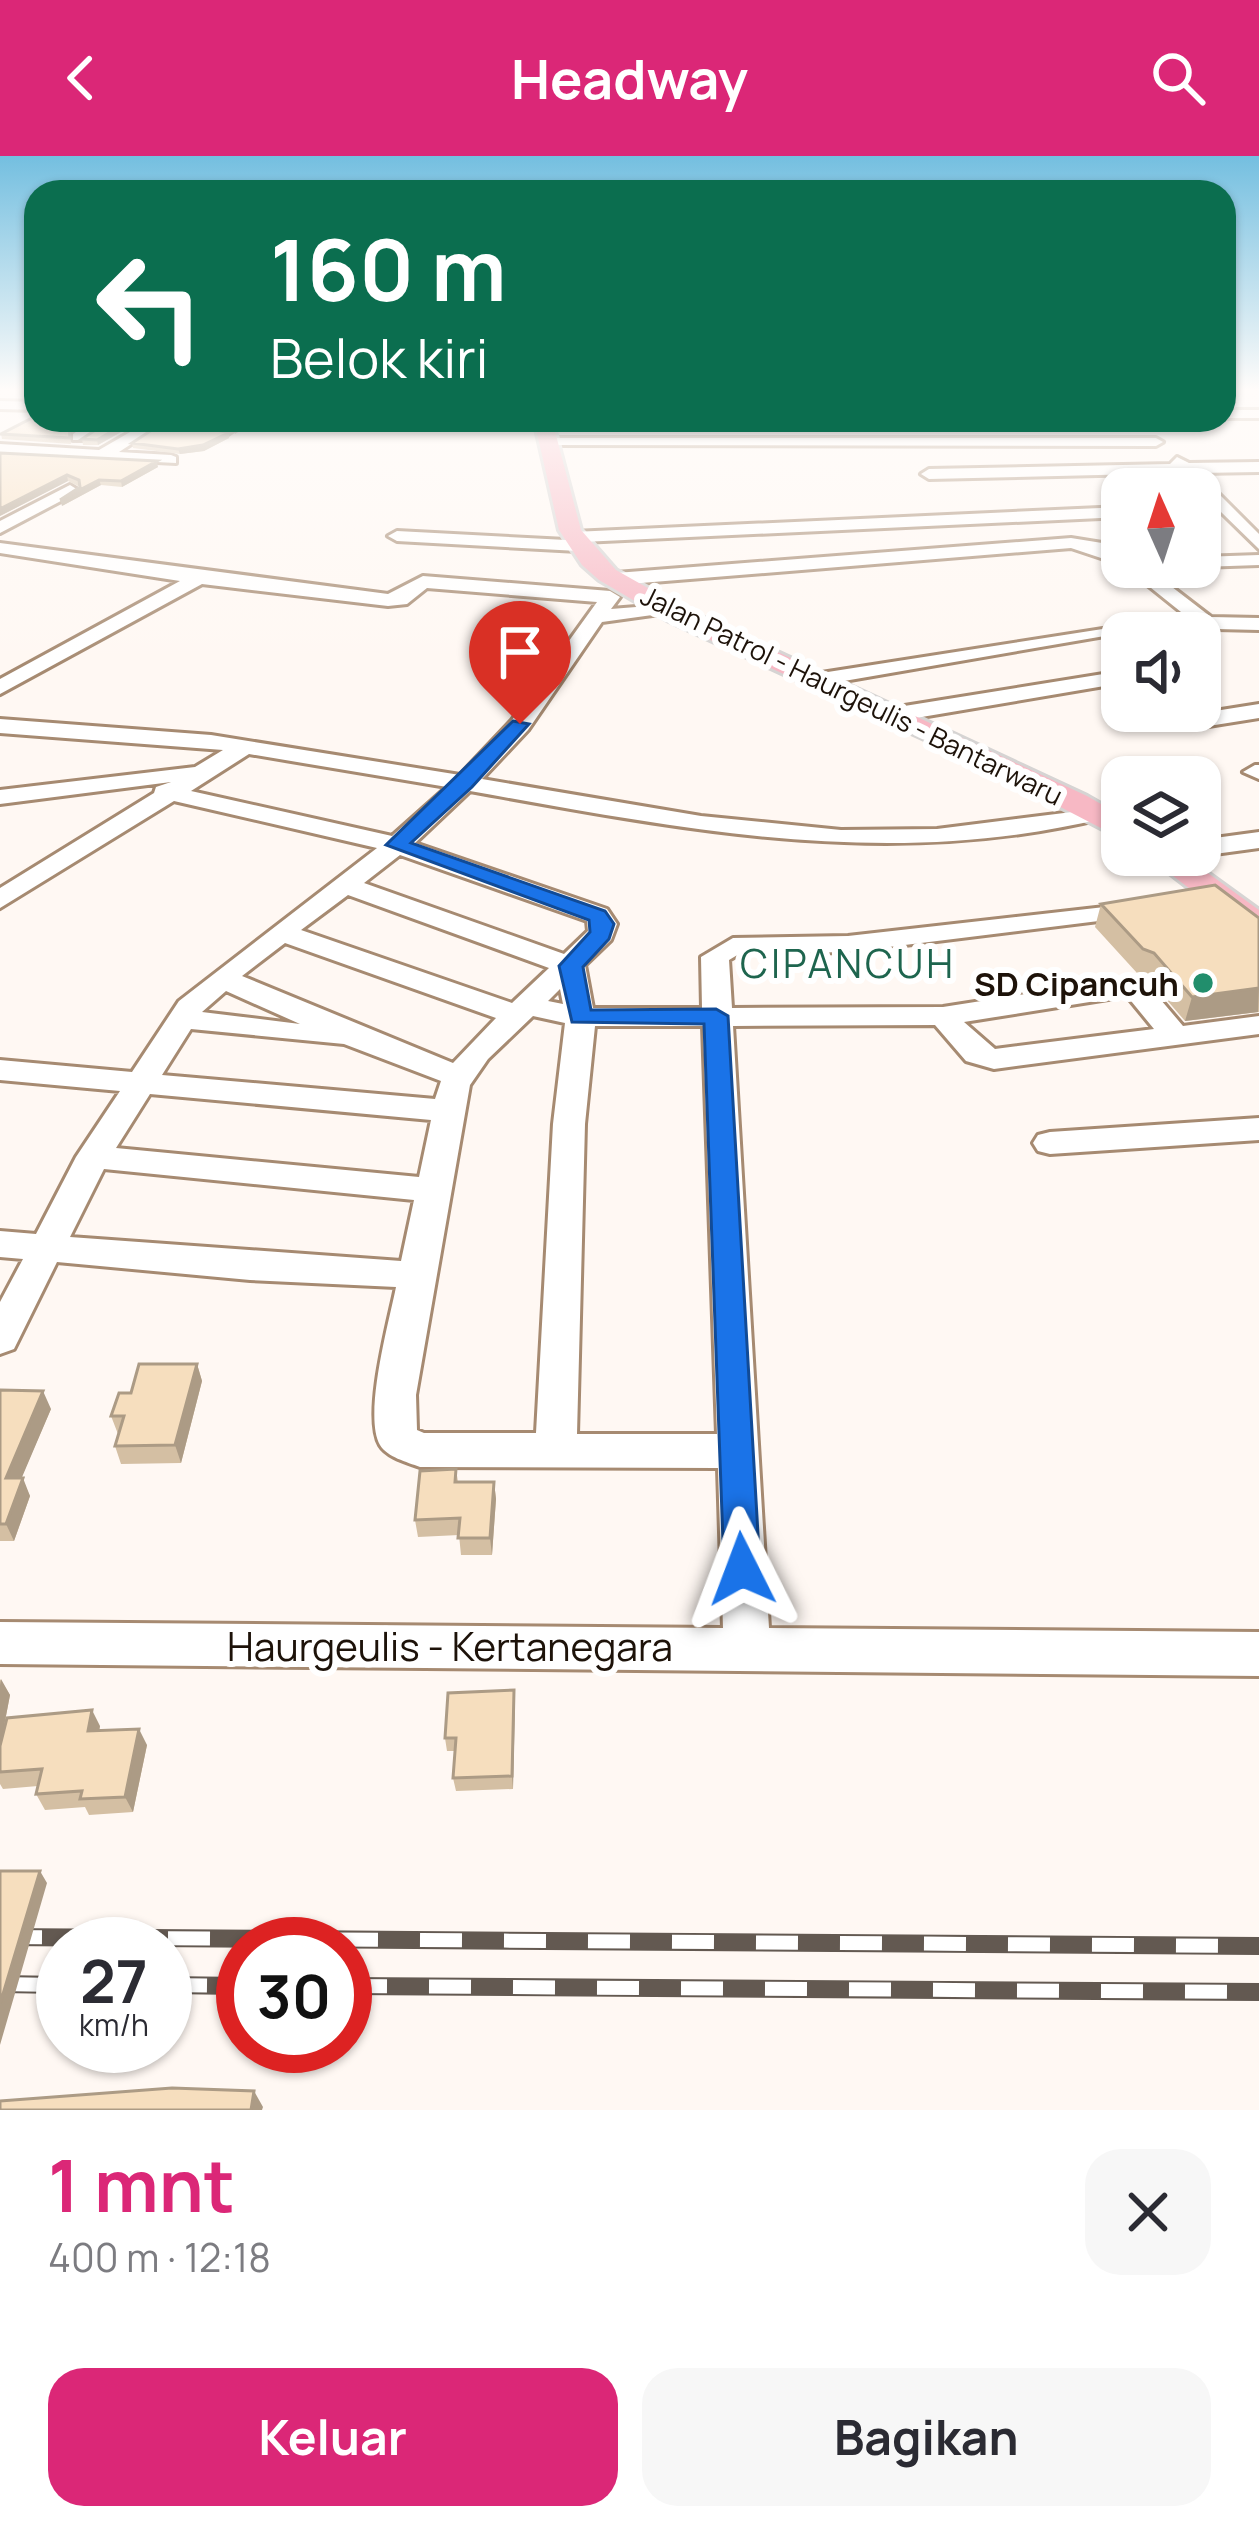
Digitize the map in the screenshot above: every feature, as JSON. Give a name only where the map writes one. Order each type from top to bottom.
[{"type":"main road","points":[[559,481],[575,541]]},
{"type":"main road","name":"Jalan Patrol - Haurgeulis - Bantarwaru","points":[[575,541],[610,594],[668,608],[1101,817]]},
{"type":"main road","points":[[1192,876],[1259,926]]},
{"type":"street","points":[[935,481],[943,496]]},
{"type":"street","points":[[398,536],[575,541],[1076,481]]},
{"type":"street","points":[[0,528],[70,490]]},
{"type":"street","points":[[943,496],[1101,510]]},
{"type":"street","points":[[1221,505],[1250,525],[1259,544]]},
{"type":"street","points":[[0,507],[32,510]]},
{"type":"street","points":[[0,1339],[92,1157],[181,1019],[222,978],[397,845],[465,783],[520,724],[610,594],[1062,544],[1101,550]]},
{"type":"street","points":[[0,548],[388,600],[400,599],[423,582],[610,594],[668,608]]},
{"type":"street","points":[[1221,561],[1259,560]]},
{"type":"street","points":[[0,688],[199,578]]},
{"type":"street","points":[[1161,588],[1193,612]]},
{"type":"street","points":[[1221,621],[1259,624]]},
{"type":"street","points":[[815,680],[1101,633]]},
{"type":"street","points":[[892,715],[1101,680]]},
{"type":"street","points":[[1221,717],[1259,711]]},
{"type":"street","points":[[0,726],[108,729],[723,827],[843,838],[991,830],[1095,813]]},
{"type":"street","points":[[0,900],[241,748]]},
{"type":"street","points":[[0,797],[197,772]]},
{"type":"street","points":[[165,792],[397,845],[597,915],[603,924],[601,934],[522,1010],[453,1094],[396,1395],[397,1439],[420,1450],[735,1451]]},
{"type":"street","points":[[1221,845],[1259,840]]},
{"type":"street","points":[[345,885],[571,966]]},
{"type":"street","points":[[747,1647],[715,957],[733,946],[848,944],[961,933],[1217,894]]},
{"type":"street","points":[[282,933],[522,1010],[580,1017],[943,1016],[1134,986]]},
{"type":"street","points":[[1109,957],[1173,1034]]},
{"type":"street","points":[[555,1451],[566,1279],[568,1124],[580,1017],[571,966]]},
{"type":"street","points":[[222,978],[358,1039],[453,1094]]},
{"type":"street","points":[[943,1016],[977,1054],[994,1059],[1259,1025]]},
{"type":"street","points":[[181,1019],[358,1039]]},
{"type":"street","points":[[0,1070],[137,1083],[453,1094]]},
{"type":"street","points":[[1050,1143],[1259,1129]]},
{"type":"street","points":[[92,1157],[435,1190]]},
{"type":"street","points":[[0,1244],[250,1267],[418,1275]]},
{"type":"street","name":"Haurgeulis - Kertanegara","points":[[0,1643],[1259,1654]]},
{"type":"building","points":[[0,481],[55,481],[0,509]]},
{"type":"building","points":[[79,481],[97,481],[60,500],[80,487]]},
{"type":"building","name":"SD Cipancuh","points":[[1215,885],[1259,918],[1259,988],[1192,997],[1154,953],[1143,949],[1101,904]]},
{"type":"building","points":[[139,1364],[197,1364],[175,1445],[115,1446],[124,1416],[111,1416],[119,1393],[131,1393]]},
{"type":"building","points":[[0,1390],[43,1391],[6,1478],[23,1478],[6,1524],[0,1524]]},
{"type":"building","points":[[456,1469],[455,1482],[494,1482],[490,1538],[458,1538],[460,1518],[415,1520],[420,1471]]},
{"type":"building","points":[[514,1690],[512,1776],[453,1778],[456,1738],[445,1738],[448,1693]]},
{"type":"building","points":[[92,1710],[88,1731],[139,1729],[125,1797],[80,1799],[82,1791],[36,1794],[42,1769],[0,1772],[7,1718]]},
{"type":"building","points":[[0,1871],[40,1871],[0,2004]]},
{"type":"building","points":[[172,2088],[254,2091],[251,2110],[0,2110],[0,2101]]},
{"type":"railway","points":[[0,1937],[1259,1946]]},
{"type":"railway","points":[[0,1984],[36,1985]]},
{"type":"railway","points":[[192,1985],[216,1986]]},
{"type":"railway","points":[[372,1986],[1259,1992]]},
{"type":"place","name":"SD Cipancuh","points":[[1203,983]]},
{"type":"district","name":"CIPANCUH","points":[[848,963]]},
{"type":"route","points":[[520,724],[397,845],[597,915],[603,924],[601,934],[571,966],[580,1017],[716,1016],[742,1569]]}]
